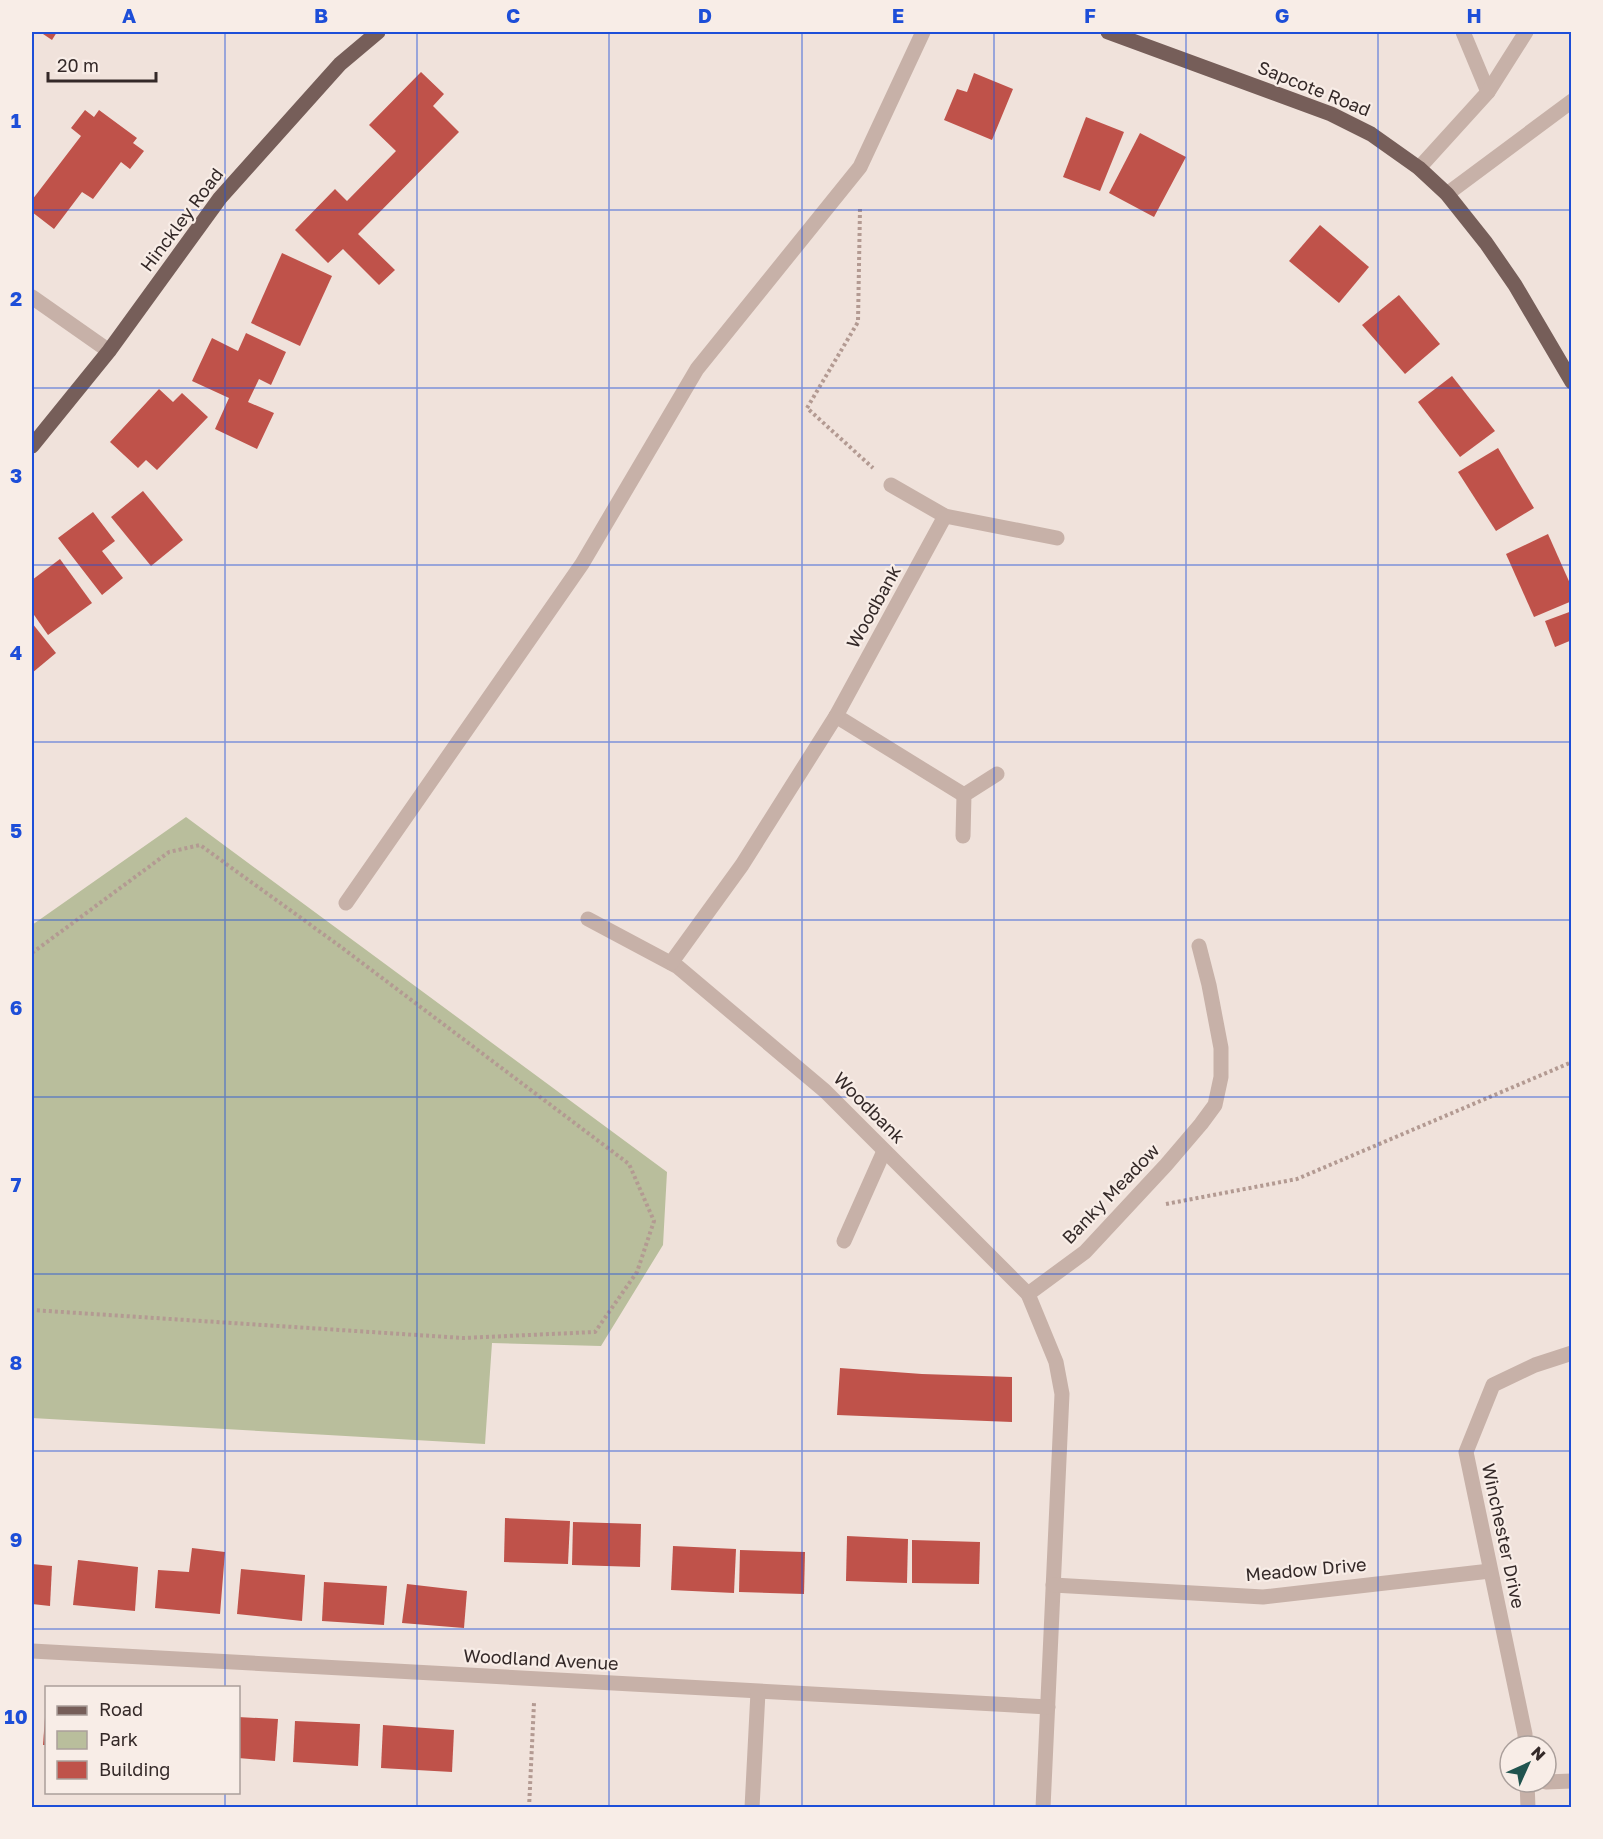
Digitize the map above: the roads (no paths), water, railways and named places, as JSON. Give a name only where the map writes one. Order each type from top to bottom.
[{"type":"main road","name":"Hinckley Road","points":[[32,446],[109,351],[220,198],[339,64],[378,32]]},
{"type":"main road","name":"Sapcote Road","points":[[1108,32],[1331,114],[1371,134],[1419,168],[1447,194],[1486,243],[1515,285],[1572,382]]},
{"type":"street","points":[[346,903],[582,564],[697,369],[860,167],[923,32]]},
{"type":"street","points":[[1463,32],[1488,92]]},
{"type":"street","points":[[1419,168],[1488,92],[1526,32]]},
{"type":"street","points":[[1447,194],[1572,101]]},
{"type":"street","points":[[32,297],[109,351]]},
{"type":"street","points":[[891,485],[945,516],[1057,538]]},
{"type":"street","name":"Woodbank","points":[[671,963],[742,865],[837,716],[945,516]]},
{"type":"street","points":[[837,716],[964,795]]},
{"type":"street","points":[[964,795],[997,774]]},
{"type":"street","points":[[963,836],[964,795]]},
{"type":"street","name":"Woodbank","points":[[588,919],[678,967],[825,1091],[1028,1294]]},
{"type":"street","name":"Banky Meadow","points":[[1028,1294],[1085,1252],[1201,1124],[1215,1104],[1221,1077],[1221,1048],[1199,946]]},
{"type":"street","points":[[844,1241],[884,1151]]},
{"type":"street","points":[[1028,1294],[1056,1362],[1062,1394],[1043,1808]]},
{"type":"street","name":"Winchester Drive","points":[[1525,1734],[1466,1452],[1493,1385],[1535,1365],[1572,1353]]},
{"type":"street","name":"Meadow Drive","points":[[1053,1585],[1263,1597],[1490,1570]]},
{"type":"street","name":"Woodland Avenue","points":[[32,1651],[1048,1707]]},
{"type":"street","points":[[752,1808],[758,1692]]}]
